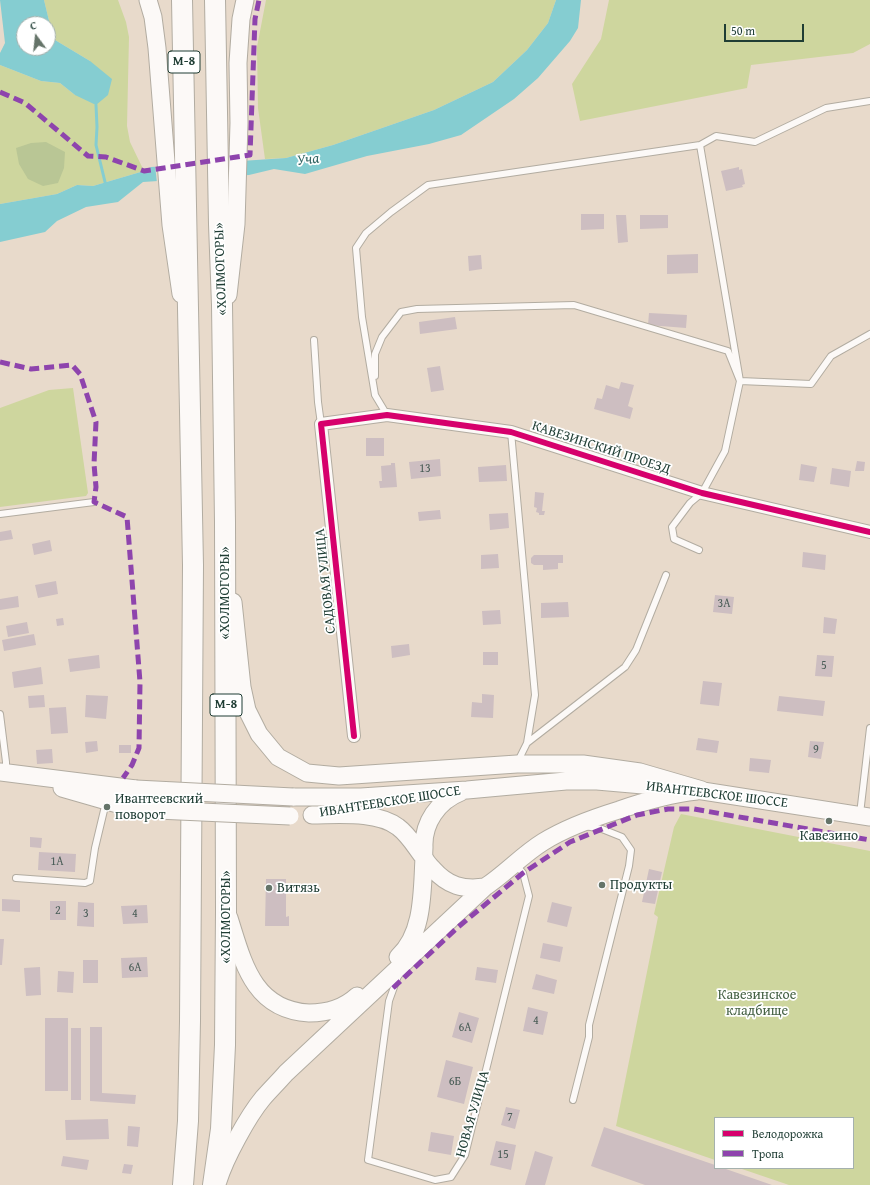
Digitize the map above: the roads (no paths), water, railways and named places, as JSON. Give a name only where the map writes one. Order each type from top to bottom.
[{"type":"highway","name":"М-8","points":[[181,1181],[188,1121],[190,1021],[193,573],[188,344],[178,225],[185,124],[182,0]]},
{"type":"highway","name":"«ХОЛМОГОРЫ»","points":[[213,1185],[221,1121],[225,1045],[226,911],[225,522],[222,305],[227,224],[217,123],[215,0]]},
{"type":"main road","points":[[148,0],[153,17],[164,124],[178,225]]},
{"type":"main road","points":[[227,224],[239,123],[238,63],[241,19],[245,0]]},
{"type":"main road","points":[[225,522],[242,687],[247,710],[259,734],[278,757],[307,773],[339,776],[517,764],[583,764],[640,772],[702,790]]},
{"type":"main road","name":"ИВАНТЕЕВСКОЕ ШОССЕ","points":[[3,772],[136,789],[293,797],[361,797],[467,790],[566,781],[597,781],[702,790],[865,816]]},
{"type":"main road","name":"ИВАНТЕЕВСКОЕ ШОССЕ","points":[[3,772],[135,809],[290,816],[312,815],[389,805],[467,790]]},
{"type":"main road","points":[[226,911],[243,964],[255,985],[275,1004],[296,1012],[317,1013],[336,1009],[349,1003],[400,955],[408,944],[414,932],[420,912],[426,832],[433,814],[437,809],[447,799],[467,790]]},
{"type":"main road","points":[[217,1185],[221,1171],[238,1138],[264,1097],[286,1073],[485,887],[543,842],[576,825],[650,800],[702,790]]},
{"type":"main road","points":[[312,815],[364,816],[388,821],[399,828],[406,835],[437,873],[448,882],[465,888],[485,887]]},
{"type":"street","name":"КАВЕЗИНСКИЙ ПРОЕЗД","points":[[321,424],[387,415],[511,432],[702,493],[870,532]]},
{"type":"street","name":"САДОВАЯ УЛИЦА","points":[[321,424],[354,736]]},
{"type":"lane","points":[[387,415],[375,395],[362,317],[356,248],[366,232],[428,185],[700,145],[716,136],[755,142],[826,108],[870,100]]},
{"type":"lane","points":[[699,550],[674,539],[672,527],[690,503],[702,493],[725,451],[740,381],[700,145]]},
{"type":"lane","points":[[375,395],[375,354],[382,336],[401,312],[417,309],[574,305],[728,351],[740,381]]},
{"type":"lane","points":[[740,381],[811,384],[831,356],[870,334]]},
{"type":"lane","points":[[314,340],[321,424]]},
{"type":"lane","points":[[511,432],[535,695],[527,744],[517,764]]},
{"type":"lane","points":[[0,514],[94,502]]},
{"type":"lane","points":[[527,744],[625,667],[636,650],[666,575]]},
{"type":"lane","points":[[0,714],[6,762],[3,772]]},
{"type":"lane","points":[[865,816],[870,728]]},
{"type":"lane","points":[[16,878],[85,883],[90,881],[95,848],[107,801]]},
{"type":"lane","points":[[573,1100],[589,1037],[589,1025],[629,866],[631,850],[622,837],[602,829],[576,825]]},
{"type":"lane","name":"НОВАЯ УЛИЦА","points":[[404,962],[389,1001],[368,1160],[435,1180],[452,1177],[465,1155],[529,896],[523,873],[515,864]]},
{"type":"water","points":[[0,0],[44,0],[48,16],[16,16],[16,56],[56,56],[56,41],[90,61],[112,79],[108,95],[96,105],[75,95],[60,83],[41,81],[0,65],[0,53],[5,43]]},
{"type":"water","name":"Уча","points":[[556,0],[581,0],[578,28],[570,41],[538,78],[514,99],[461,135],[429,144],[367,156],[305,174],[274,169],[249,175],[143,182],[118,202],[86,207],[57,221],[45,232],[0,242],[0,204],[57,194],[77,185],[93,186],[144,171],[151,167],[286,158],[333,145],[434,110],[493,82],[527,50],[548,23]]},
{"type":"waterway","points":[[96,105],[96,145],[106,186]]},
{"type":"place","name":"Ивантеевский поворот","points":[[107,807]]},
{"type":"place","name":"Кавезино","points":[[829,821]]},
{"type":"place","name":"Продукты","points":[[602,885]]},
{"type":"place","name":"Витязь","points":[[269,888]]},
{"type":"park label","name":"Кавезинское кладбище","points":[[757,1004]]}]
